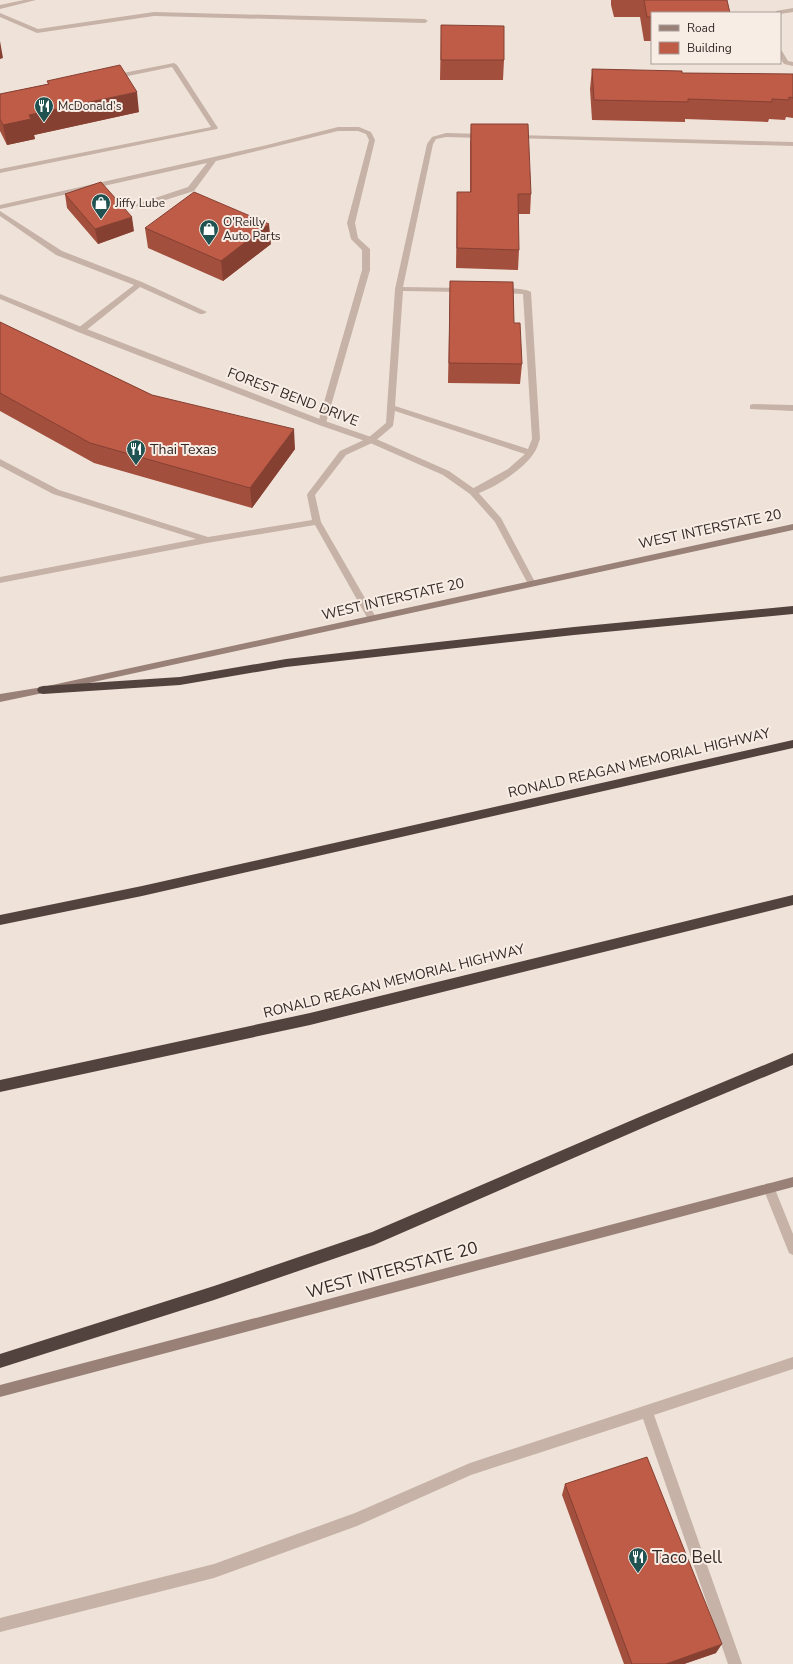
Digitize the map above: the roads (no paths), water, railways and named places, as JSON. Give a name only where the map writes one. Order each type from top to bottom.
[{"type":"highway","points":[[44,690],[180,681],[286,663],[574,631],[793,610]]},
{"type":"highway","name":"RONALD REAGAN MEMORIAL HIGHWAY","points":[[0,920],[142,891],[793,744]]},
{"type":"highway","name":"RONALD REAGAN MEMORIAL HIGHWAY","points":[[0,1086],[310,1018],[793,900]]},
{"type":"highway","points":[[0,1361],[214,1293],[374,1238],[649,1119],[793,1059]]},
{"type":"main road","name":"WEST INTERSTATE 20","points":[[0,698],[44,690],[372,619],[531,582],[793,527]]},
{"type":"main road","name":"WEST INTERSTATE 20","points":[[0,1391],[793,1182]]},
{"type":"street","points":[[0,7],[33,0]]},
{"type":"street","points":[[778,12],[793,10]]},
{"type":"street","points":[[0,15],[37,31],[154,14],[425,21]]},
{"type":"street","points":[[781,54],[786,63],[793,64]]},
{"type":"street","points":[[0,171],[215,128],[174,65],[106,78]]},
{"type":"street","points":[[0,207],[338,128],[359,129],[369,133],[372,140],[351,223],[355,239],[366,249],[366,270],[322,423]]},
{"type":"street","points":[[372,619],[317,522],[311,495],[343,454],[371,440],[390,424],[399,289],[430,144],[434,138],[446,135],[493,136]]},
{"type":"street","points":[[508,137],[793,144]]},
{"type":"street","points":[[140,206],[191,189],[214,158]]},
{"type":"street","points":[[0,213],[59,253],[139,284],[203,312]]},
{"type":"street","points":[[81,330],[139,284]]},
{"type":"street","points":[[399,289],[471,290]]},
{"type":"street","points":[[473,492],[499,479],[530,453],[536,439],[527,292],[495,291]]},
{"type":"street","name":"FOREST BEND DRIVE","points":[[0,296],[81,330],[322,423],[371,440],[446,473],[473,492],[498,520],[531,582]]},
{"type":"street","points":[[390,407],[530,453]]},
{"type":"street","points":[[753,407],[793,408]]},
{"type":"street","points":[[0,462],[56,492],[207,540]]},
{"type":"street","points":[[0,580],[207,540],[317,522]]},
{"type":"street","points":[[769,1188],[793,1249]]},
{"type":"street","points":[[0,1625],[214,1571],[357,1519],[470,1469],[793,1363]]},
{"type":"street","points":[[647,1412],[735,1664]]},
{"type":"place","name":"McDonald's","points":[[44,123]]},
{"type":"place","name":"Jiffy Lube","points":[[101,220]]},
{"type":"place","name":"O'Reilly Auto Parts","points":[[209,246]]},
{"type":"place","name":"Thai Texas","points":[[136,466]]},
{"type":"place","name":"Taco Bell","points":[[638,1574]]}]
